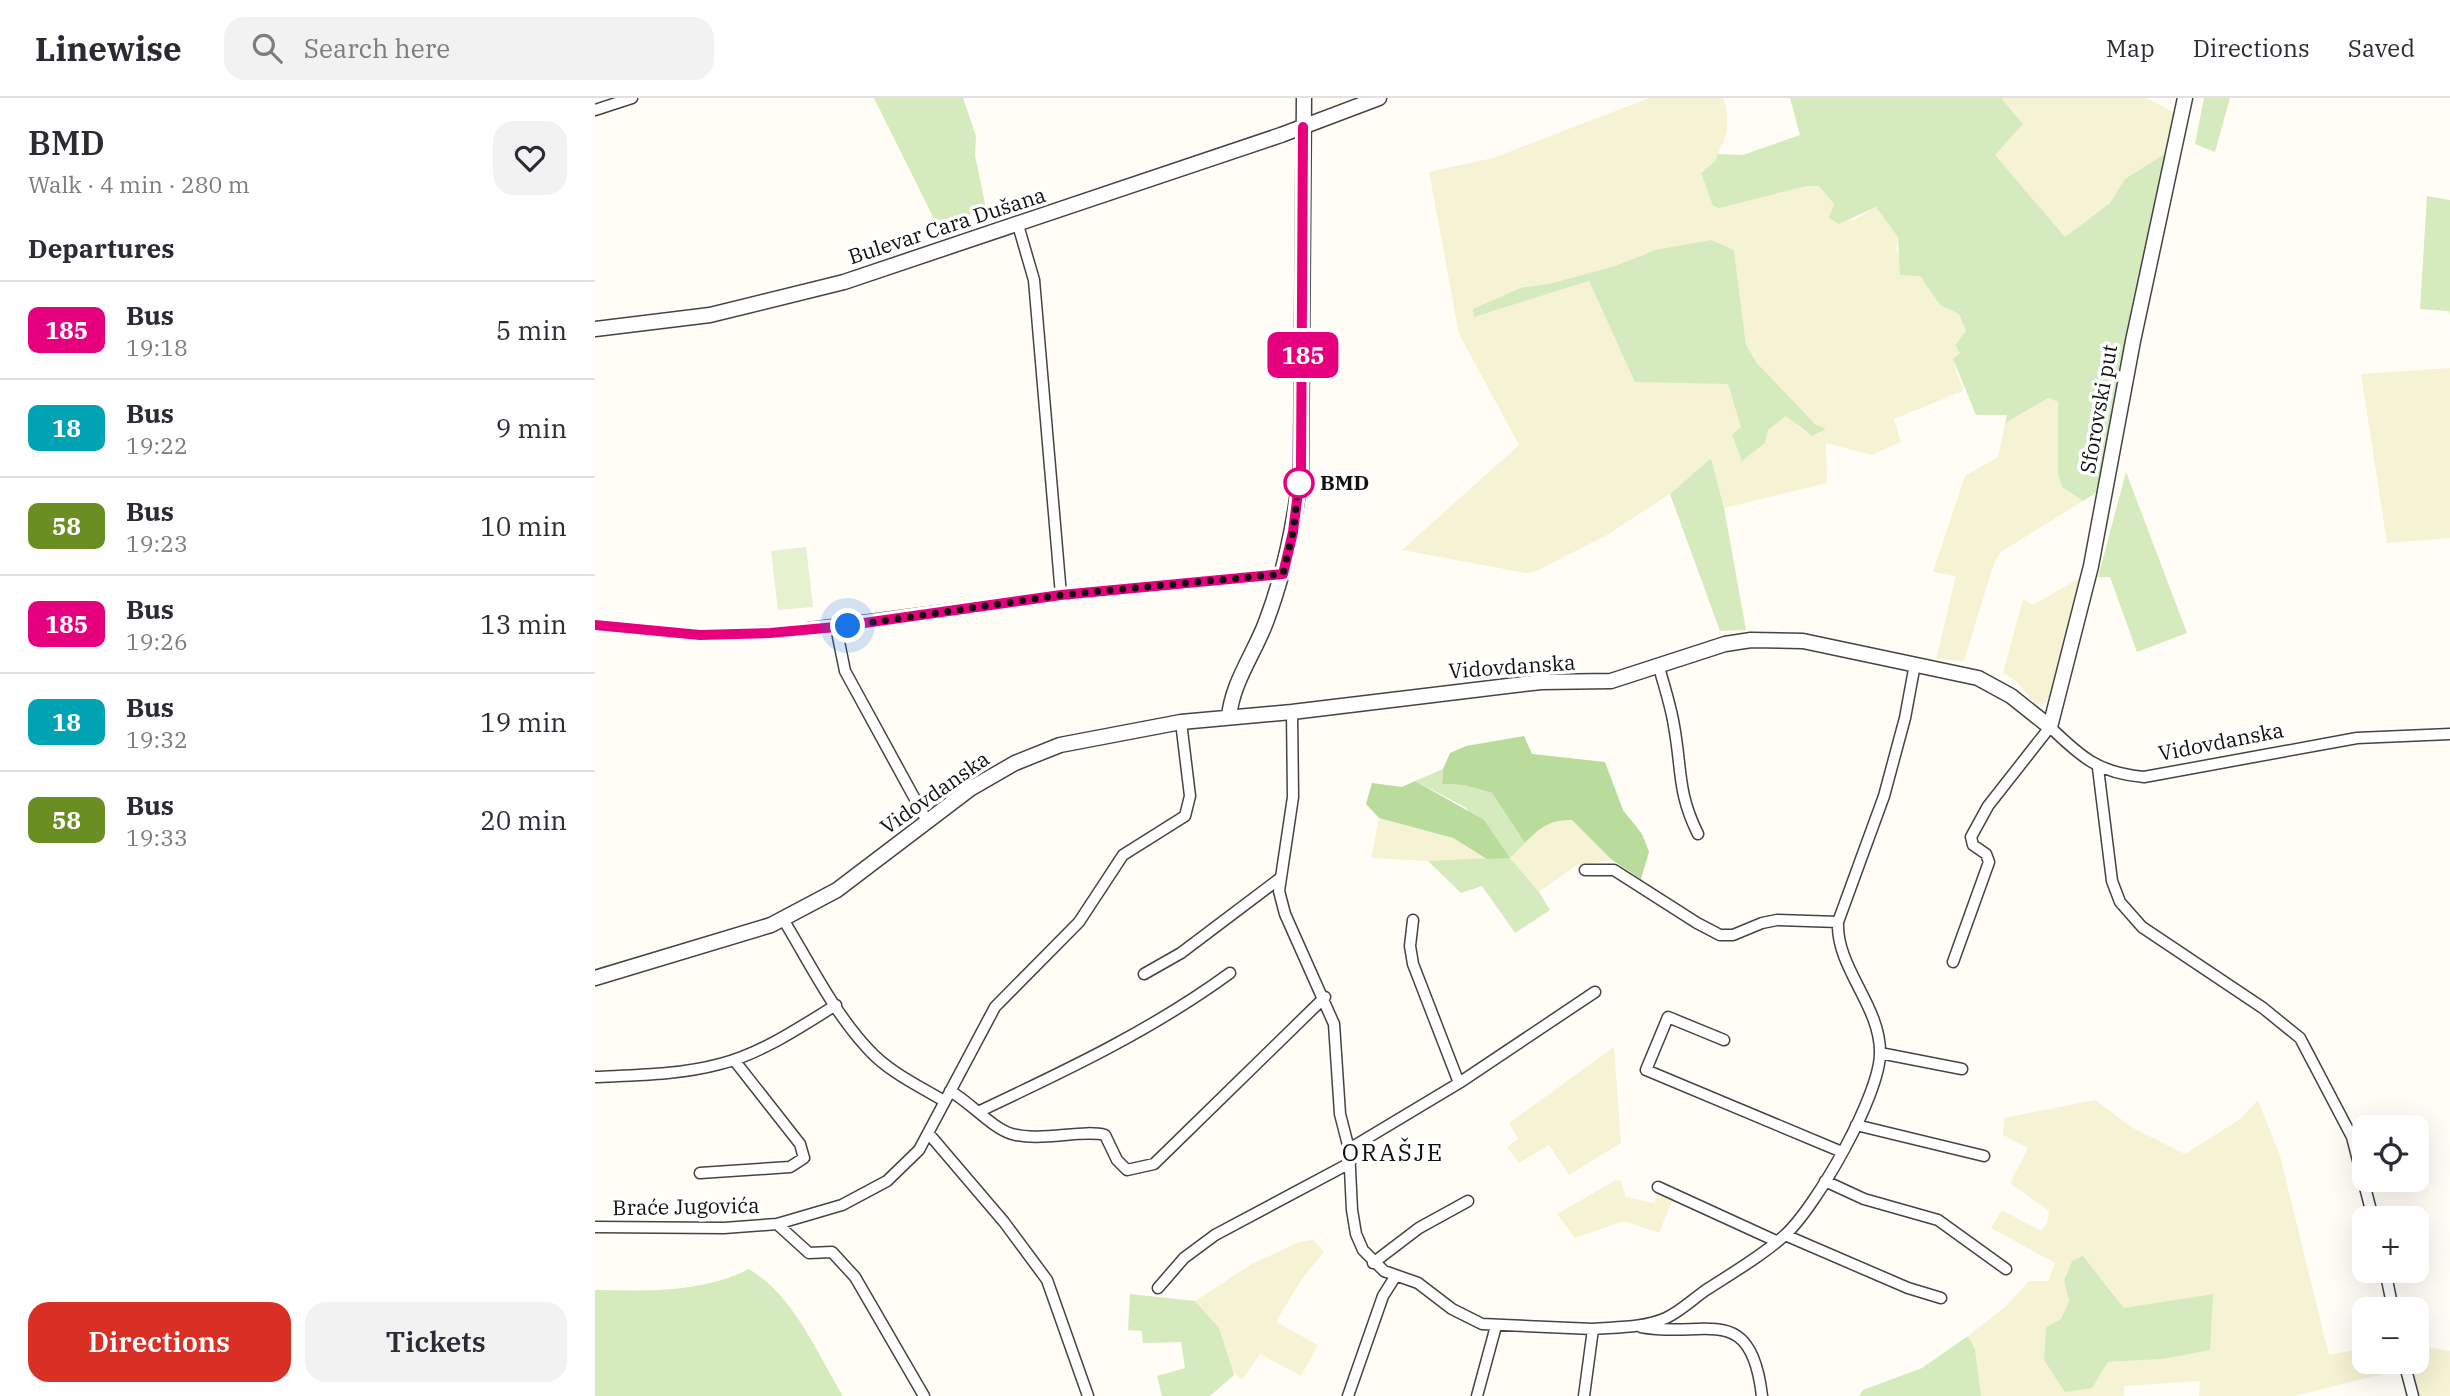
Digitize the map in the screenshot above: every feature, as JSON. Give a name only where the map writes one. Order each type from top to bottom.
[{"type":"street","points":[[595,110],[632,98]]},
{"type":"street","points":[[1229,718],[1234,691],[1257,645],[1283,574],[1293,532],[1301,469],[1304,98]]},
{"type":"street","name":"Bulevar Cara Dušana","points":[[595,329],[710,315],[789,298],[1018,225],[1303,127],[1378,98]]},
{"type":"street","name":"Sforovski put","points":[[2050,727],[2091,566],[2133,341],[2185,98]]},
{"type":"street","points":[[1018,225],[1034,281],[1061,595]]},
{"type":"street","points":[[595,625],[709,635],[836,627],[1061,595],[1283,574]]},
{"type":"street","points":[[836,627],[845,671],[927,821]]},
{"type":"street","name":"Vidovdanska","points":[[595,978],[723,941],[783,919],[837,890],[970,789],[1015,763],[1050,749],[1089,738],[1181,722],[1292,712],[1541,682],[1595,683],[1624,679],[1725,643],[1776,639],[1966,675],[1998,687],[2098,768],[2119,775],[2158,776],[2357,738],[2450,734]]},
{"type":"street","points":[[1636,1326],[1667,1317],[1781,1238],[1825,1181],[1856,1125],[1874,1082],[1881,1053],[1873,1017],[1839,938],[1838,922],[1884,796],[1905,718],[1915,664]]},
{"type":"street","points":[[1659,667],[1675,727],[1679,784],[1687,811],[1698,834]]},
{"type":"street","points":[[1292,712],[1293,805],[1279,879],[1285,914],[1325,997],[1334,1024],[1340,1107],[1349,1149],[1356,1234],[1373,1263],[1395,1277],[1418,1283],[1468,1318],[1496,1326],[1593,1329],[1636,1326],[1671,1330],[1707,1327],[1739,1338],[1755,1360],[1762,1396]]},
{"type":"street","name":"Braće Jugovića","points":[[595,1227],[724,1228],[777,1224],[842,1205],[887,1181],[912,1160],[929,1134],[995,1007],[1079,922],[1123,855],[1185,816],[1191,796],[1181,722]]},
{"type":"street","points":[[1953,962],[1989,862],[1986,854],[1973,845],[1971,837],[1988,806],[2050,727]]},
{"type":"street","points":[[2098,768],[2112,881],[2120,902],[2141,927],[2263,1008],[2300,1038],[2352,1137],[2370,1206]]},
{"type":"street","points":[[1585,870],[1614,870],[1720,935],[1733,935],[1777,920],[1838,922]]},
{"type":"street","points":[[1144,974],[1181,953],[1279,879]]},
{"type":"street","points":[[783,919],[836,1005],[878,1058],[944,1101]]},
{"type":"street","points":[[1413,920],[1413,964],[1459,1083]]},
{"type":"street","points":[[980,1111],[1079,1064],[1163,1019],[1230,973]]},
{"type":"street","points":[[1349,1149],[1459,1083],[1595,992]]},
{"type":"street","points":[[950,1091],[980,1111],[997,1127],[1015,1135],[1064,1137],[1101,1134],[1127,1170],[1147,1167],[1165,1157],[1190,1125],[1325,997]]},
{"type":"street","points":[[595,1077],[657,1074],[734,1060],[796,1030],[836,1005]]},
{"type":"street","points":[[1724,1040],[1668,1017],[1646,1070],[1842,1152]]},
{"type":"street","points":[[1881,1053],[1962,1069]]},
{"type":"street","points":[[700,1173],[790,1167],[804,1158],[800,1144],[734,1060]]},
{"type":"street","points":[[1856,1125],[1985,1156]]},
{"type":"street","points":[[929,1134],[1004,1222],[1047,1280],[1088,1396]]},
{"type":"street","points":[[1158,1288],[1184,1258],[1215,1234],[1350,1163]]},
{"type":"street","points":[[1825,1181],[1864,1199],[1938,1220],[2005,1269]]},
{"type":"street","points":[[1658,1187],[1908,1288],[1941,1298]]},
{"type":"street","points":[[1373,1263],[1419,1228],[1468,1201]]},
{"type":"street","points":[[777,1224],[809,1253],[832,1252],[855,1277],[924,1396]]},
{"type":"street","points":[[1348,1396],[1383,1296],[1395,1277]]},
{"type":"street","points":[[1477,1396],[1496,1326]]},
{"type":"street","points":[[1584,1396],[1593,1329]]},
{"type":"street","points":[[2407,1374],[2413,1396]]},
{"type":"shaded area","points":[[1649,98],[1723,98],[1727,110],[1727,132],[1715,161],[1701,173],[1713,206],[1806,186],[1819,186],[1834,204],[1830,218],[1854,220],[1876,207],[1898,237],[1896,251],[1920,276],[1940,305],[1959,314],[1966,331],[1955,345],[1960,353],[1953,360],[1963,391],[1894,419],[1901,442],[1872,455],[1826,443],[1827,483],[1724,508],[1711,458],[1670,494],[1607,535],[1536,571],[1526,573],[1402,550],[1519,445],[1459,334],[1429,172],[1493,158]],"holes":[[[1655,250],[1734,250],[1746,345],[1756,362],[1815,424],[1826,429],[1806,433],[1786,415],[1768,430],[1741,427],[1728,383],[1635,381],[1589,281],[1474,317],[1522,287],[1549,284],[1615,266]]]},
{"type":"shaded area","points":[[2001,98],[2147,98],[2176,114],[2168,152],[2126,179],[2110,203],[2065,237],[1994,155],[2023,124]]},
{"type":"shaded area","points":[[2450,368],[2450,538],[2387,543],[2361,374]]},
{"type":"shaded area","points":[[2050,398],[2058,402],[2058,474],[2062,487],[2083,501],[2001,552],[1994,563],[1964,661],[1936,659],[1956,576],[1933,572],[1965,476],[1998,457],[2005,423]]},
{"type":"shaded area","points":[[2081,577],[2051,696],[2041,706],[2035,703],[2016,681],[2003,673],[2023,599],[2033,605]]},
{"type":"shaded area","points":[[1379,818],[1453,838],[1487,859],[1428,861],[1371,858]]},
{"type":"shaded area","points":[[1556,820],[1572,820],[1612,860],[1577,865],[1539,892],[1510,858],[1541,826]]},
{"type":"shaded area","points":[[1614,1047],[1621,1143],[1569,1175],[1549,1145],[1519,1163],[1507,1147],[1518,1139],[1509,1123]]},
{"type":"shaded area","points":[[2095,1100],[2133,1128],[2185,1154],[2240,1119],[2258,1100],[2280,1156],[2329,1355],[2352,1350],[2352,1374],[2382,1374],[2295,1396],[2199,1396],[2200,1381],[2124,1386],[2124,1396],[1981,1396],[1975,1350],[1968,1336],[2006,1306],[2029,1281],[2048,1281],[2055,1263],[1991,1228],[2002,1210],[2041,1231],[2047,1224],[2049,1211],[2010,1183],[2028,1148],[2003,1135],[2004,1118]],"holes":[[[2072,1261],[2106,1284],[2124,1308],[2154,1305],[2162,1359],[2108,1362],[2092,1388],[2056,1374],[2044,1360],[2046,1327],[2061,1319],[2069,1301],[2064,1281]]]},
{"type":"shaded area","points":[[1616,1180],[1621,1181],[1626,1197],[1654,1203],[1658,1194],[1673,1199],[1659,1233],[1624,1221],[1575,1238],[1557,1214]]},
{"type":"shaded area","points":[[1313,1240],[1324,1252],[1301,1280],[1276,1322],[1318,1345],[1301,1376],[1260,1354],[1242,1380],[1231,1370],[1219,1328],[1195,1301],[1250,1265],[1299,1242]]},
{"type":"shaded area","points":[[2429,1347],[2450,1351],[2450,1396],[2405,1396],[2403,1374],[2429,1374]]},
{"type":"green space","points":[[874,98],[963,98],[976,136],[975,155],[986,209],[937,225]]},
{"type":"green space","points":[[1790,98],[2001,98],[2023,124],[1995,155],[2065,237],[2110,203],[2125,179],[2168,152],[2097,492],[2083,501],[2062,487],[2058,474],[2058,402],[2049,398],[2005,423],[2007,415],[1976,415],[1953,359],[1960,353],[1955,345],[1966,331],[1959,314],[1940,305],[1920,276],[1900,275],[1898,237],[1876,207],[1839,224],[1829,218],[1834,204],[1819,186],[1806,186],[1719,208],[1713,206],[1701,173],[1715,161],[1718,154],[1743,155],[1800,135]]},
{"type":"green space","points":[[2204,98],[2230,98],[2215,152],[2195,144]]},
{"type":"green space","points":[[2427,196],[2450,200],[2450,315],[2449,311],[2420,309]]},
{"type":"green space","points":[[1711,240],[1734,250],[1746,345],[1756,362],[1815,424],[1826,429],[1812,436],[1786,416],[1768,430],[1765,443],[1742,461],[1732,435],[1741,427],[1728,384],[1635,382],[1589,281],[1474,317],[1473,309],[1523,287],[1549,284],[1615,266],[1655,250]]},
{"type":"green space","points":[[1711,458],[1724,508],[1746,630],[1720,631],[1670,494]]},
{"type":"green space","points":[[2126,472],[2187,633],[2137,652],[2110,577],[2098,577]]},
{"type":"green space","points":[[806,547],[813,607],[778,610],[771,551]]},
{"type":"green space","points":[[1524,736],[1532,754],[1605,762],[1623,810],[1642,834],[1649,852],[1641,879],[1612,860],[1572,820],[1557,821],[1546,826],[1525,843],[1492,793],[1464,785],[1442,784],[1443,769],[1450,753],[1466,746]]},
{"type":"green space","points":[[1443,769],[1442,784],[1464,785],[1492,793],[1525,843],[1510,858],[1539,892],[1550,910],[1515,933],[1482,886],[1461,893],[1428,861],[1509,857],[1465,807],[1415,781]]},
{"type":"green space","points":[[1415,781],[1484,820],[1510,858],[1487,859],[1453,838],[1379,818],[1366,804],[1372,783],[1402,787]]},
{"type":"green space","points":[[2083,1256],[2124,1308],[2213,1294],[2210,1350],[2162,1359],[2108,1362],[2092,1388],[2065,1392],[2044,1360],[2046,1327],[2061,1319],[2069,1301],[2064,1281],[2072,1261]]},
{"type":"green space","points":[[749,1269],[779,1294],[792,1310],[843,1396],[595,1396],[595,1290],[674,1289],[712,1283]]},
{"type":"green space","points":[[1130,1294],[1195,1301],[1219,1328],[1234,1375],[1210,1396],[1162,1396],[1157,1376],[1185,1368],[1181,1342],[1143,1343],[1142,1331],[1128,1330]]},
{"type":"green space","points":[[1968,1336],[1975,1349],[1981,1396],[1859,1396],[1863,1390],[1922,1368]]},
{"type":"bus line","name":"185","points":[[595,625],[700,635],[770,633],[836,627],[1061,595],[1283,574],[1293,532],[1301,469],[1303,127]]},
{"type":"place","name":"BMD","points":[[1299,483]]},
{"type":"district","name":"ORAŠJE","points":[[1393,1153]]},
{"type":"route","points":[[848,626],[1061,595],[1283,574],[1293,532],[1299,483]]}]
